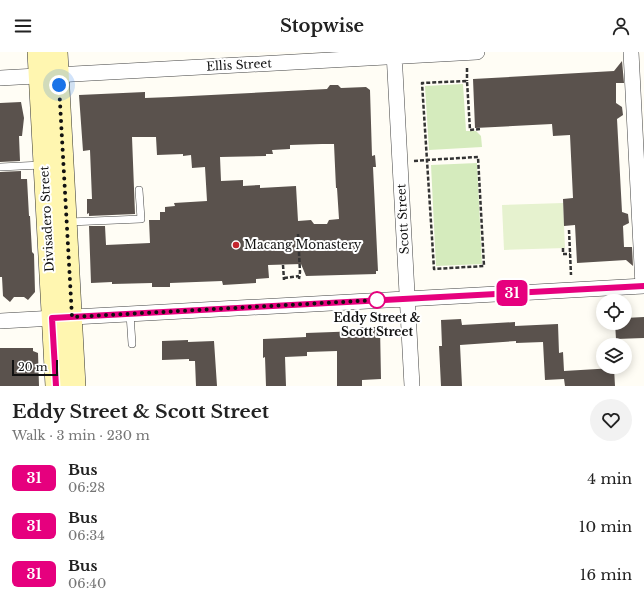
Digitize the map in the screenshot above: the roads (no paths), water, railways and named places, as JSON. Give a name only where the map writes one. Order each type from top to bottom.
[{"type":"main road","name":"Divisadero Street","points":[[38,52],[49,75],[66,222],[62,317],[56,386]]},
{"type":"main road","name":"Divisadero Street","points":[[57,52],[49,75],[44,165],[62,317],[76,386]]},
{"type":"street","name":"Ellis Street","points":[[0,78],[224,59],[477,52]]},
{"type":"street","points":[[0,321],[643,286],[631,52]]},
{"type":"street","name":"Scott Street","points":[[394,54],[412,386]]},
{"type":"lane","points":[[0,167],[44,165]]},
{"type":"lane","points":[[66,222],[141,219],[139,190]]},
{"type":"lane","points":[[130,314],[132,344]]},
{"type":"place","name":"Macang Monastery","points":[[236,245]]},
{"type":"place","name":"Eddy Street & Scott Street","points":[[377,300]]}]
